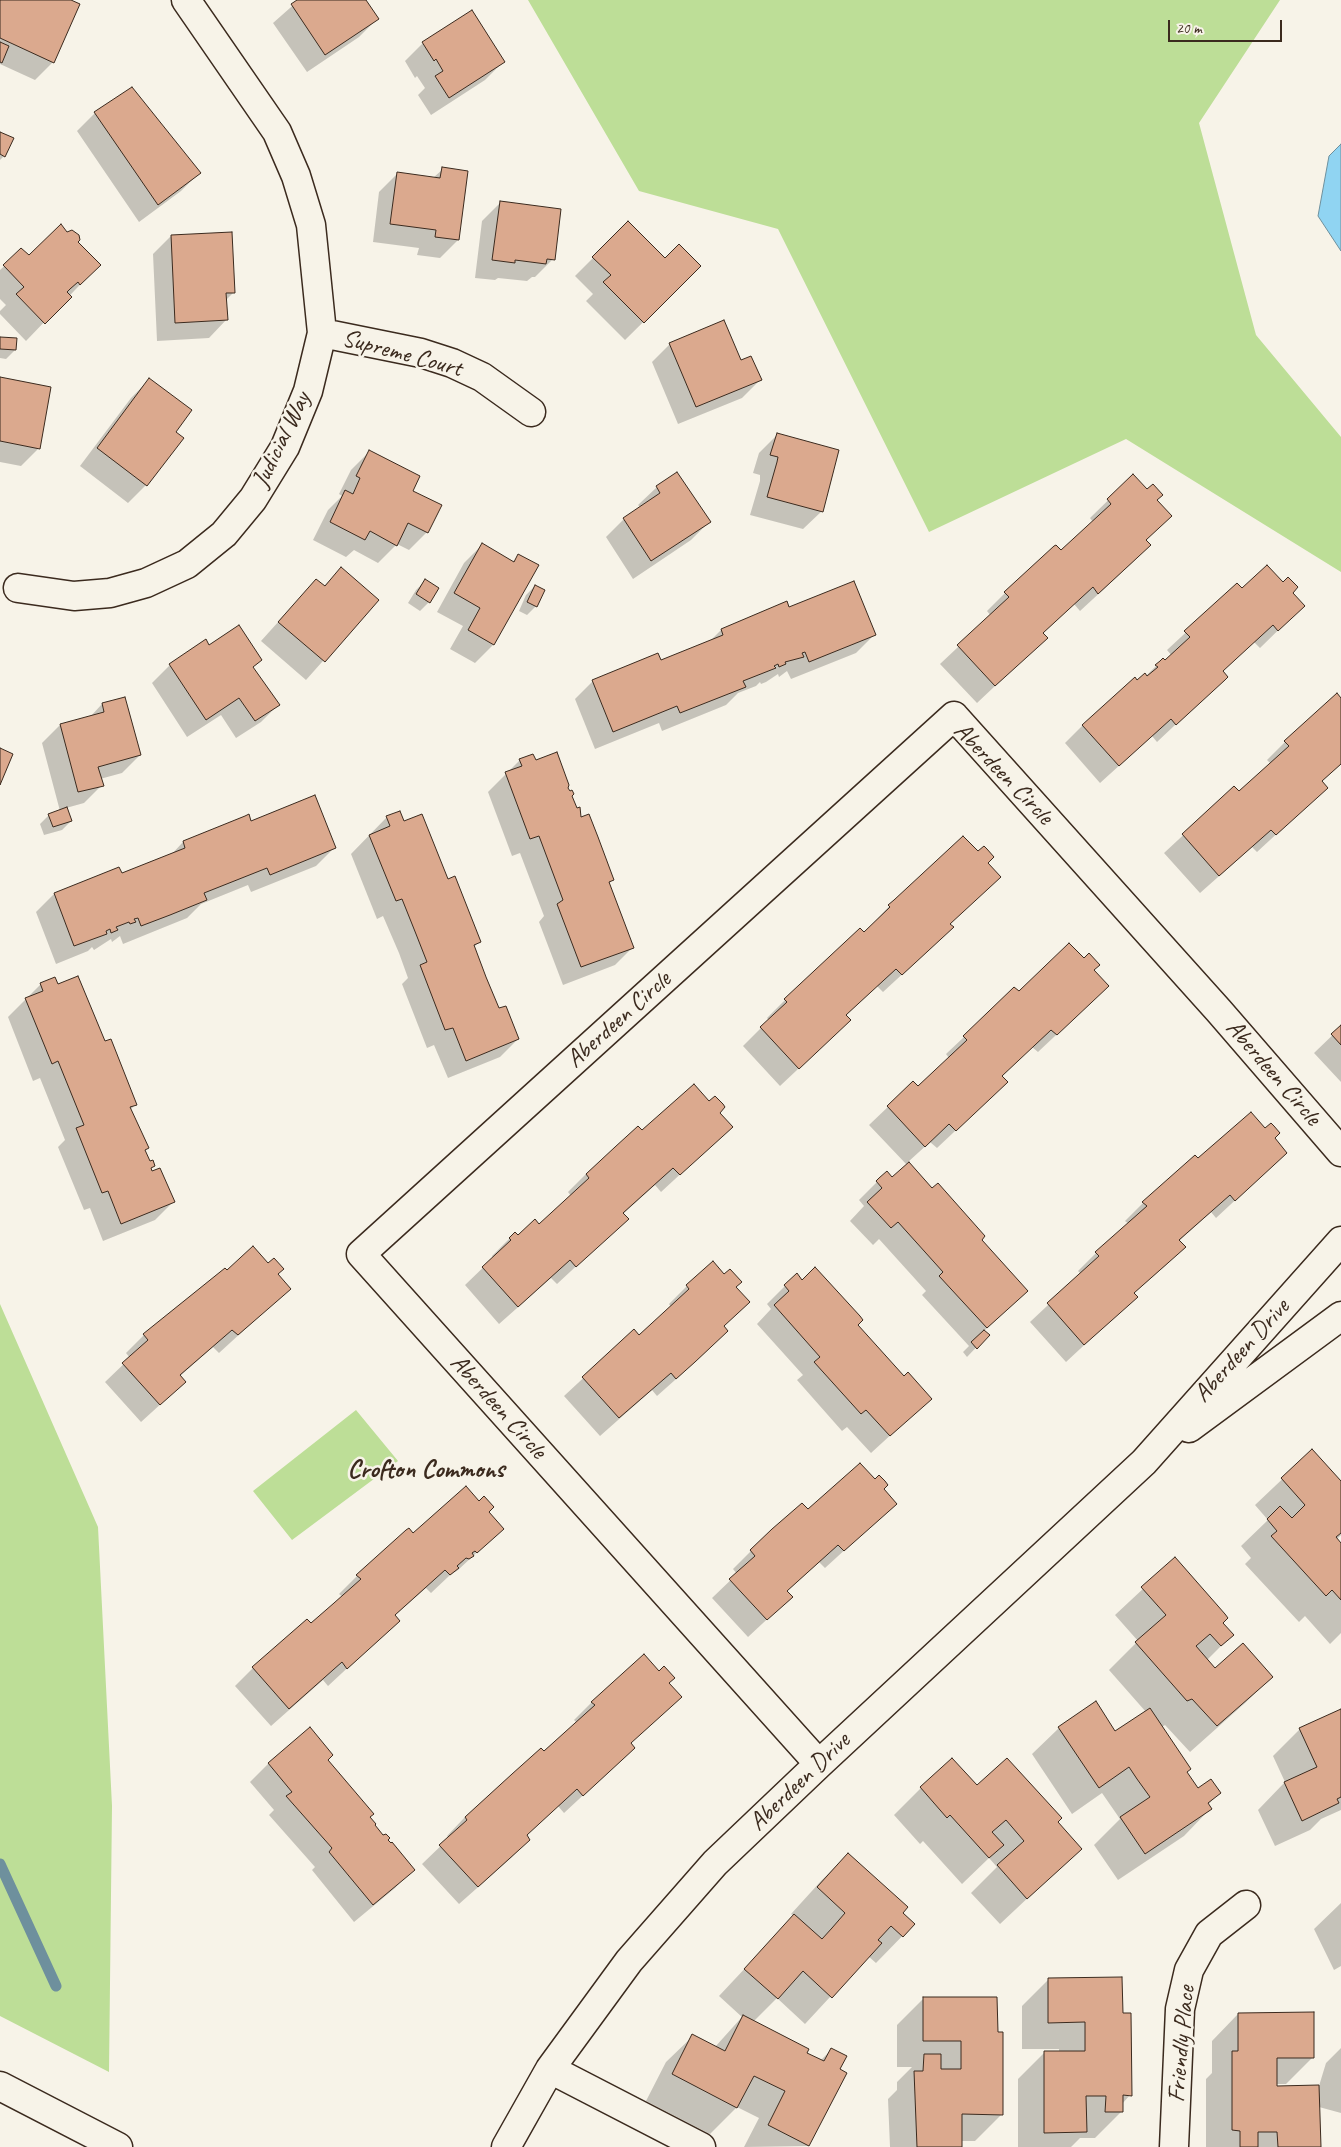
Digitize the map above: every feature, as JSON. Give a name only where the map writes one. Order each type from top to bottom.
[{"type":"street","name":"Judicial Way","points":[[18,588],[74,596],[119,591],[146,583],[187,564],[224,534],[253,499],[285,447],[308,391],[322,333],[311,225],[296,176],[277,132],[186,0]]},
{"type":"street","name":"Supreme Court","points":[[322,333],[421,353],[452,363],[482,377],[531,412]]},
{"type":"street","name":"Aberdeen Circle","points":[[818,1764],[360,1254],[954,716],[1219,1011],[1341,1152]]},
{"type":"street","name":"Aberdeen Drive","points":[[506,2147],[550,2069],[629,1961],[715,1863],[818,1764],[1144,1462],[1341,1241]]},
{"type":"street","name":"Aberdeen Drive","points":[[1144,1462],[1341,1316]]},
{"type":"street","name":"Friendly Place","points":[[1174,2147],[1180,2009],[1189,1970],[1209,1934],[1246,1905]]},
{"type":"street","points":[[550,2069],[701,2147]]},
{"type":"street","points":[[0,2086],[118,2147]]},
{"type":"green space","points":[[528,0],[1280,0],[1199,123],[1256,335],[1341,437],[1341,572],[1126,439],[929,532],[778,229],[639,191]]},
{"type":"green space","points":[[0,1304],[98,1527],[112,1806],[109,2072],[0,2016]]},
{"type":"green space","points":[[356,1410],[398,1461],[292,1540],[253,1491]]},
{"type":"water","points":[[1341,144],[1341,251],[1318,216],[1329,156]]},
{"type":"building","points":[[0,0],[71,0],[80,4],[54,63],[0,38]]},
{"type":"building","points":[[297,0],[366,0],[379,19],[325,55],[291,4]]},
{"type":"building","points":[[472,10],[505,62],[449,98],[435,76],[443,71],[422,42]]},
{"type":"building","points":[[0,42],[9,46],[2,63],[0,62]]},
{"type":"building","points":[[132,87],[201,173],[158,205],[94,112]]},
{"type":"building","points":[[0,132],[14,138],[5,157],[0,154]]},
{"type":"building","points":[[442,167],[468,171],[459,240],[435,237],[436,230],[390,224],[397,172],[440,178]]},
{"type":"building","points":[[500,201],[561,209],[555,260],[547,259],[546,264],[515,260],[515,263],[492,260]]},
{"type":"building","points":[[628,221],[665,258],[679,244],[701,266],[644,323],[603,282],[611,275],[592,257]]},
{"type":"building","points":[[61,224],[67,232],[72,230],[79,235],[80,240],[78,242],[101,265],[80,285],[78,282],[67,292],[72,297],[45,324],[16,294],[24,287],[3,265],[21,248],[29,255]]},
{"type":"building","points":[[232,232],[235,293],[226,293],[228,320],[175,323],[171,235]]},
{"type":"building","points":[[724,320],[741,360],[751,356],[762,380],[696,407],[669,343]]},
{"type":"building","points":[[0,337],[17,338],[16,350],[0,349]]},
{"type":"building","points":[[0,377],[51,387],[40,449],[0,441]]},
{"type":"building","points":[[149,378],[192,410],[176,432],[184,438],[147,486],[97,448]]},
{"type":"building","points":[[777,433],[839,450],[823,512],[767,497],[778,457],[770,455]]},
{"type":"building","points":[[369,450],[420,476],[413,491],[442,505],[428,533],[408,523],[397,546],[370,531],[365,540],[330,522],[345,490],[353,494],[360,478],[356,476]]},
{"type":"building","points":[[677,472],[711,522],[651,561],[623,518],[660,493],[656,486]]},
{"type":"building","points":[[1133,474],[1147,489],[1153,484],[1163,495],[1157,500],[1172,516],[1146,540],[1151,545],[1098,594],[1093,587],[1043,633],[1048,638],[995,686],[957,645],[1009,597],[1004,592],[1054,546],[1056,545],[1061,550],[1111,504],[1107,499]]},
{"type":"building","points":[[482,543],[514,562],[518,554],[539,565],[494,645],[468,630],[480,608],[454,593]]},
{"type":"building","points":[[1267,565],[1283,582],[1288,577],[1298,587],[1293,593],[1305,606],[1278,631],[1273,625],[1223,671],[1228,677],[1176,725],[1171,719],[1119,766],[1082,725],[1135,677],[1137,680],[1145,673],[1147,676],[1158,667],[1155,665],[1163,658],[1165,660],[1190,637],[1184,631],[1237,583],[1242,588]]},
{"type":"building","points":[[341,567],[379,600],[325,662],[278,622],[316,579],[325,586]]},
{"type":"building","points":[[425,579],[439,588],[430,603],[416,594]]},
{"type":"building","points":[[854,581],[876,635],[809,662],[805,652],[802,653],[804,657],[785,662],[786,664],[779,667],[778,664],[774,666],[776,668],[743,681],[746,687],[680,713],[677,706],[613,732],[592,680],[658,653],[661,660],[723,635],[721,629],[787,601],[789,607]]},
{"type":"building","points":[[535,585],[545,590],[537,607],[527,602]]},
{"type":"building","points":[[239,625],[262,660],[253,667],[280,705],[255,721],[239,698],[206,720],[169,664],[206,639],[209,645]]},
{"type":"building","points":[[1337,693],[1341,698],[1341,764],[1322,781],[1328,788],[1276,835],[1271,830],[1219,876],[1182,834],[1234,786],[1239,791],[1289,746],[1284,741]]},
{"type":"building","points":[[125,697],[141,755],[98,767],[104,786],[78,792],[60,724],[104,712],[102,703]]},
{"type":"building","points":[[0,748],[13,754],[0,785]]},
{"type":"building","points":[[557,752],[569,785],[568,788],[574,794],[572,796],[577,808],[580,807],[581,817],[589,814],[614,880],[609,882],[634,948],[581,967],[557,904],[563,900],[539,836],[530,839],[505,772],[522,766],[519,759],[533,754],[536,760]]},
{"type":"building","points":[[315,795],[336,848],[270,875],[267,868],[204,893],[207,900],[170,915],[141,926],[138,918],[134,919],[136,922],[130,924],[129,922],[116,927],[118,930],[111,933],[110,929],[106,931],[107,934],[74,946],[54,893],[119,867],[122,873],[185,848],[183,841],[249,814],[251,821]]},
{"type":"building","points":[[67,807],[72,821],[53,827],[48,814]]},
{"type":"building","points":[[400,811],[404,821],[422,814],[448,879],[455,876],[481,942],[474,945],[486,977],[499,1008],[506,1006],[519,1039],[466,1061],[453,1028],[445,1030],[420,965],[427,962],[402,899],[396,901],[369,835],[390,826],[386,816]]},
{"type":"building","points":[[963,836],[978,851],[984,846],[987,849],[994,857],[988,863],[1001,877],[950,924],[954,927],[902,975],[896,969],[846,1015],[851,1020],[799,1069],[760,1027],[787,1002],[784,999],[860,928],[864,932],[890,907],[888,905]]},
{"type":"building","points":[[1069,943],[1084,958],[1089,953],[1100,965],[1094,970],[1109,986],[1057,1035],[1051,1030],[1002,1076],[1008,1082],[956,1131],[949,1124],[925,1147],[887,1106],[913,1081],[918,1086],[967,1040],[963,1036],[1014,987],[1019,991]]},
{"type":"building","points":[[78,976],[105,1041],[111,1039],[137,1105],[130,1107],[149,1148],[145,1150],[150,1161],[153,1160],[155,1166],[151,1168],[152,1171],[160,1168],[175,1202],[121,1224],[108,1191],[102,1193],[76,1128],[84,1125],[58,1061],[52,1064],[25,998],[43,991],[40,983],[55,977],[58,984]]},
{"type":"building","points":[[1341,1025],[1341,1045],[1331,1034]]},
{"type":"building","points":[[694,1084],[709,1101],[715,1096],[723,1104],[725,1107],[720,1113],[733,1127],[680,1175],[673,1168],[623,1213],[629,1219],[576,1267],[570,1260],[518,1307],[482,1267],[511,1240],[509,1238],[515,1232],[518,1235],[535,1219],[539,1224],[589,1178],[586,1174],[638,1126],[642,1130]]},
{"type":"building","points":[[1251,1112],[1265,1128],[1271,1123],[1274,1126],[1280,1133],[1275,1138],[1287,1153],[1235,1201],[1230,1195],[1179,1240],[1186,1247],[1134,1293],[1138,1297],[1084,1345],[1047,1303],[1099,1256],[1095,1252],[1147,1206],[1142,1202],[1195,1155],[1198,1158]]},
{"type":"building","points":[[909,1162],[932,1188],[938,1183],[985,1236],[982,1240],[1028,1291],[987,1328],[939,1276],[943,1272],[898,1222],[891,1228],[867,1202],[882,1188],[876,1181],[879,1178],[887,1171],[892,1177]]},
{"type":"building","points":[[253,1246],[268,1263],[274,1258],[284,1269],[278,1274],[291,1289],[238,1335],[232,1330],[180,1375],[186,1382],[160,1405],[122,1363],[148,1340],[143,1334],[225,1268],[227,1270]]},
{"type":"building","points":[[713,1261],[724,1274],[730,1269],[742,1282],[736,1287],[750,1302],[724,1326],[728,1331],[676,1379],[671,1373],[619,1418],[582,1377],[634,1329],[639,1335],[689,1289],[686,1285]]},
{"type":"building","points":[[815,1267],[863,1320],[858,1325],[904,1376],[908,1372],[932,1399],[890,1436],[866,1410],[861,1414],[814,1362],[820,1357],[774,1305],[789,1291],[784,1285],[797,1273],[802,1280]]},
{"type":"building","points":[[984,1330],[990,1335],[977,1349],[971,1342]]},
{"type":"building","points":[[1312,1449],[1341,1481],[1341,1533],[1336,1537],[1341,1543],[1341,1600],[1332,1590],[1326,1596],[1271,1536],[1277,1531],[1267,1519],[1280,1506],[1292,1518],[1305,1505],[1281,1478]]},
{"type":"building","points":[[860,1463],[875,1479],[879,1475],[885,1481],[888,1485],[884,1489],[897,1504],[844,1551],[838,1545],[787,1591],[793,1597],[767,1620],[729,1579],[755,1556],[750,1550],[772,1529],[802,1503],[808,1509]]},
{"type":"building","points":[[466,1486],[479,1501],[484,1496],[494,1507],[489,1512],[504,1529],[477,1553],[475,1551],[472,1553],[474,1556],[469,1559],[466,1558],[457,1566],[459,1568],[450,1575],[445,1570],[395,1615],[400,1621],[347,1669],[342,1662],[289,1709],[252,1667],[307,1619],[311,1623],[361,1579],[356,1575],[406,1530],[409,1528],[413,1533]]},
{"type":"building","points":[[1175,1557],[1225,1614],[1228,1618],[1223,1623],[1234,1635],[1221,1646],[1210,1634],[1196,1646],[1215,1668],[1243,1643],[1273,1677],[1217,1726],[1192,1699],[1187,1701],[1135,1642],[1166,1615],[1141,1587]]},
{"type":"building","points":[[644,1654],[659,1671],[664,1666],[675,1678],[669,1683],[682,1697],[631,1743],[635,1748],[583,1796],[577,1789],[527,1835],[530,1840],[478,1887],[439,1845],[467,1820],[465,1817],[512,1774],[541,1748],[544,1751],[595,1705],[591,1702]]},
{"type":"building","points":[[1096,1701],[1115,1731],[1150,1708],[1191,1769],[1187,1772],[1198,1788],[1211,1779],[1221,1793],[1208,1803],[1212,1809],[1145,1854],[1120,1817],[1150,1797],[1129,1767],[1099,1788],[1058,1727]]},
{"type":"building","points":[[1341,1709],[1341,1797],[1337,1799],[1339,1803],[1302,1821],[1284,1782],[1317,1767],[1299,1728]]},
{"type":"building","points":[[310,1727],[333,1755],[328,1760],[374,1814],[370,1817],[375,1825],[383,1835],[386,1834],[390,1838],[388,1840],[392,1842],[415,1870],[373,1905],[329,1852],[332,1848],[286,1796],[292,1792],[268,1763]]},
{"type":"building","points":[[952,1758],[977,1785],[1007,1758],[1062,1818],[1058,1822],[1082,1849],[1027,1899],[997,1865],[1024,1841],[1006,1820],[992,1832],[1004,1845],[989,1858],[950,1815],[947,1818],[920,1787]]},
{"type":"building","points":[[848,1853],[908,1907],[903,1913],[915,1924],[903,1937],[891,1926],[878,1940],[882,1943],[832,1998],[803,1971],[778,1999],[744,1969],[794,1914],[822,1939],[832,1928],[845,1913],[817,1887]]},
{"type":"building","points":[[1122,1977],[1123,2013],[1131,2013],[1132,2096],[1123,2095],[1123,2112],[1105,2112],[1106,2096],[1086,2096],[1087,2132],[1044,2133],[1044,2051],[1085,2051],[1085,2022],[1048,2023],[1048,1978]]},
{"type":"building","points":[[923,1997],[997,1997],[998,2032],[1003,2032],[1003,2115],[962,2114],[962,2147],[917,2147],[914,2071],[923,2071],[924,2054],[941,2054],[941,2069],[961,2069],[961,2041],[923,2041]]},
{"type":"building","points":[[1314,2012],[1314,2058],[1277,2058],[1277,2086],[1319,2085],[1321,2147],[1278,2147],[1277,2132],[1258,2132],[1258,2147],[1240,2147],[1240,2131],[1232,2130],[1232,2051],[1238,2051],[1238,2013]]},
{"type":"building","points":[[743,2015],[809,2049],[807,2053],[824,2061],[831,2048],[847,2056],[840,2069],[847,2073],[809,2146],[768,2125],[785,2091],[754,2076],[737,2108],[672,2074],[692,2034],[725,2051]]},
{"type":"waterway","points":[[0,1864],[56,1986]]},
{"type":"district","name":"Crofton Commons","points":[[426,1470]]}]
